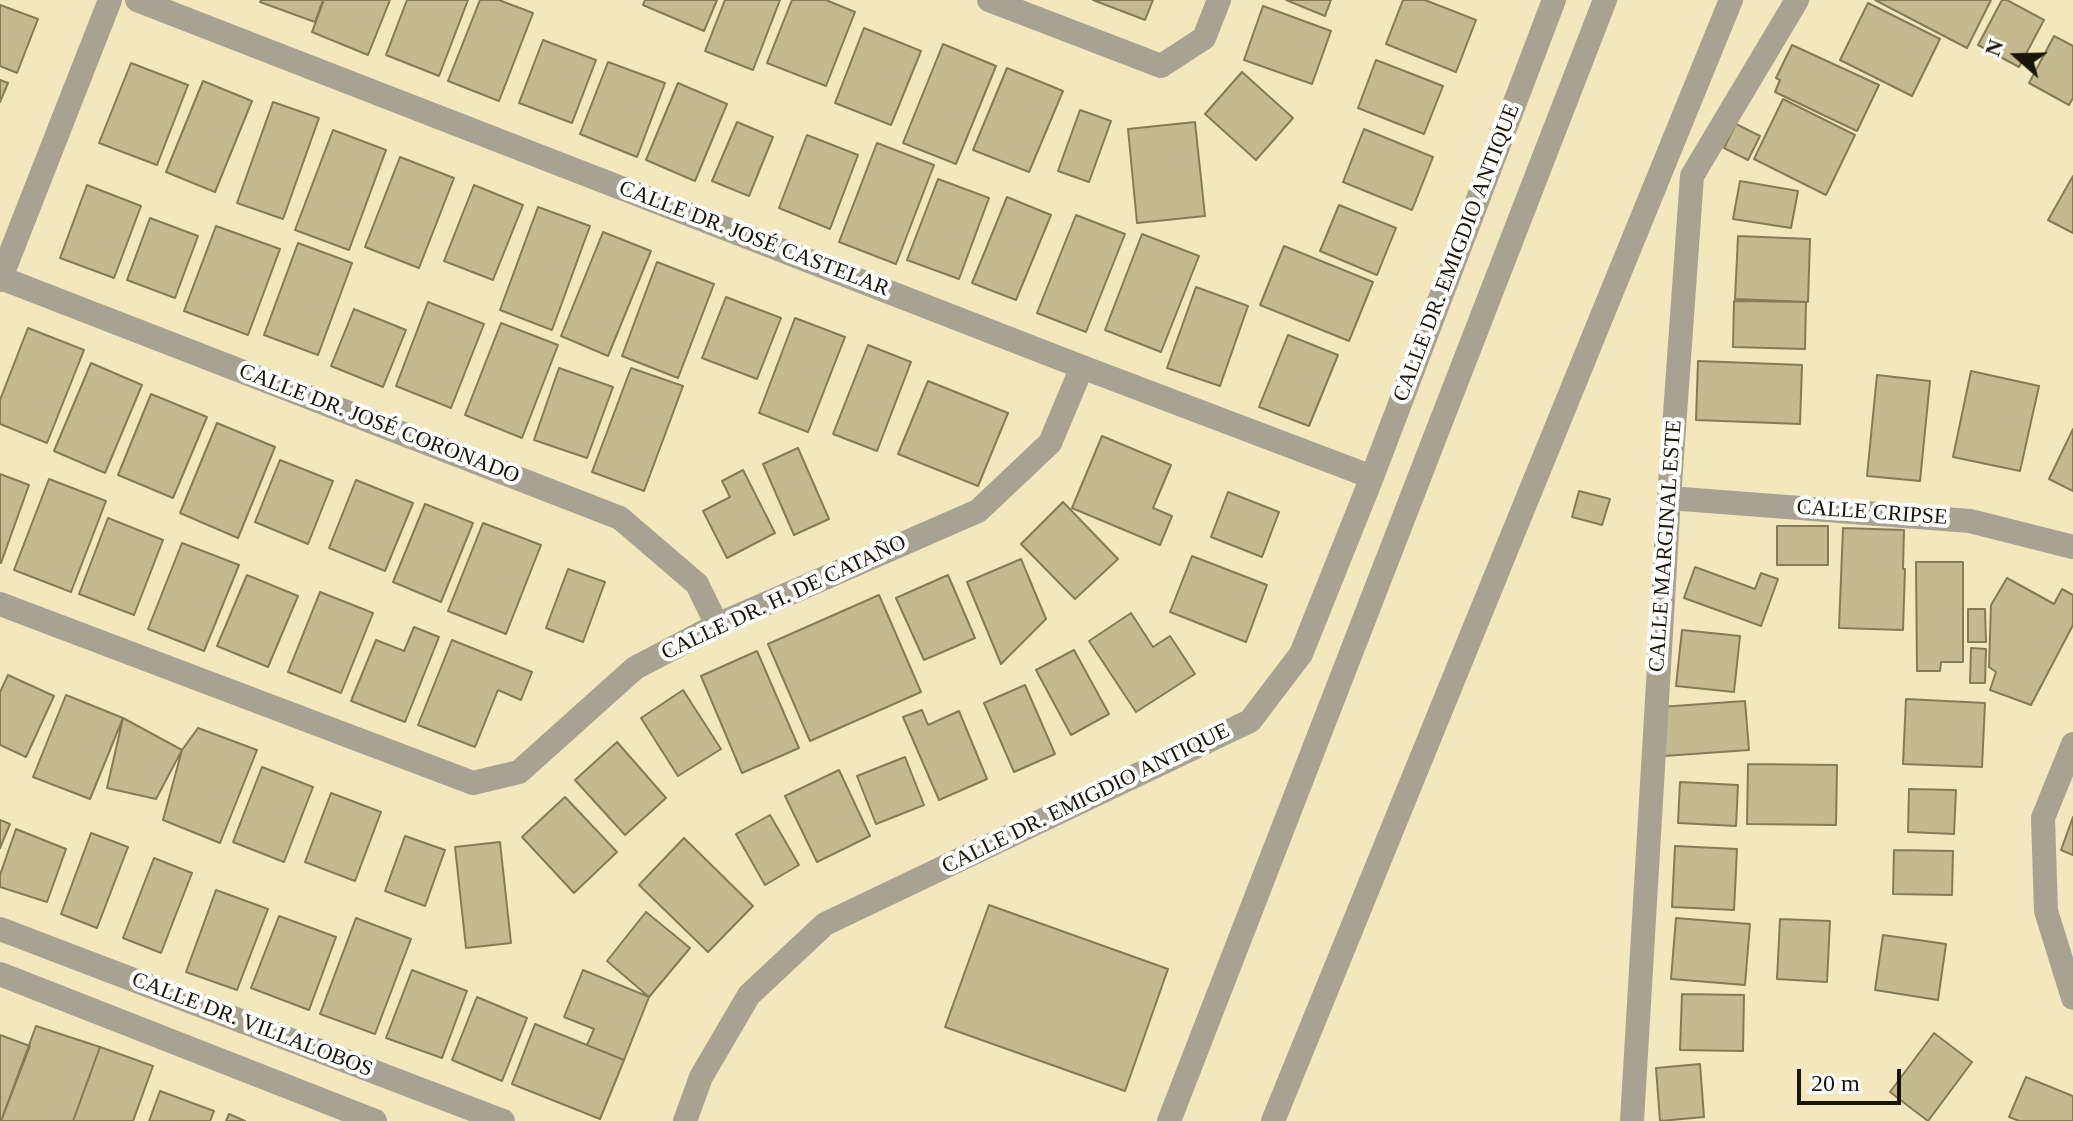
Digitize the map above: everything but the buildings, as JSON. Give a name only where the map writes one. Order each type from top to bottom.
[{"type":"street","points":[[0,279],[110,0]]},
{"type":"street","name":"CALLE DR. JOSÉ CASTELAR","points":[[137,0],[1372,477]]},
{"type":"street","points":[[989,0],[1161,66],[1204,38],[1219,0]]},
{"type":"street","name":"CALLE DR. EMIGDIO ANTIQUE","points":[[685,1121],[701,1077],[749,995],[825,924],[1250,721],[1301,654],[1554,0]]},
{"type":"street","points":[[1169,1121],[1605,0]]},
{"type":"street","points":[[1273,1121],[1731,0]]},
{"type":"street","name":"CALLE MARGINAL ESTE","points":[[1632,1121],[1669,498],[1692,176],[1797,0]]},
{"type":"street","name":"CALLE DR. JOSÉ CORONADO","points":[[0,279],[620,518],[697,584],[717,625]]},
{"type":"street","name":"CALLE DR. H. DE CATAÑO","points":[[0,604],[473,783],[519,772],[635,668],[717,625],[978,511],[1050,443],[1082,367]]},
{"type":"street","name":"CALLE CRIPSE","points":[[1669,498],[1970,521],[2073,547]]},
{"type":"street","points":[[2073,744],[2043,818],[2046,911],[2073,998]]},
{"type":"street","name":"CALLE DR. VILLALOBOS","points":[[0,929],[503,1121]]},
{"type":"street","name":"CALLE DR. VILLALOBOS","points":[[0,974],[375,1121]]}]
